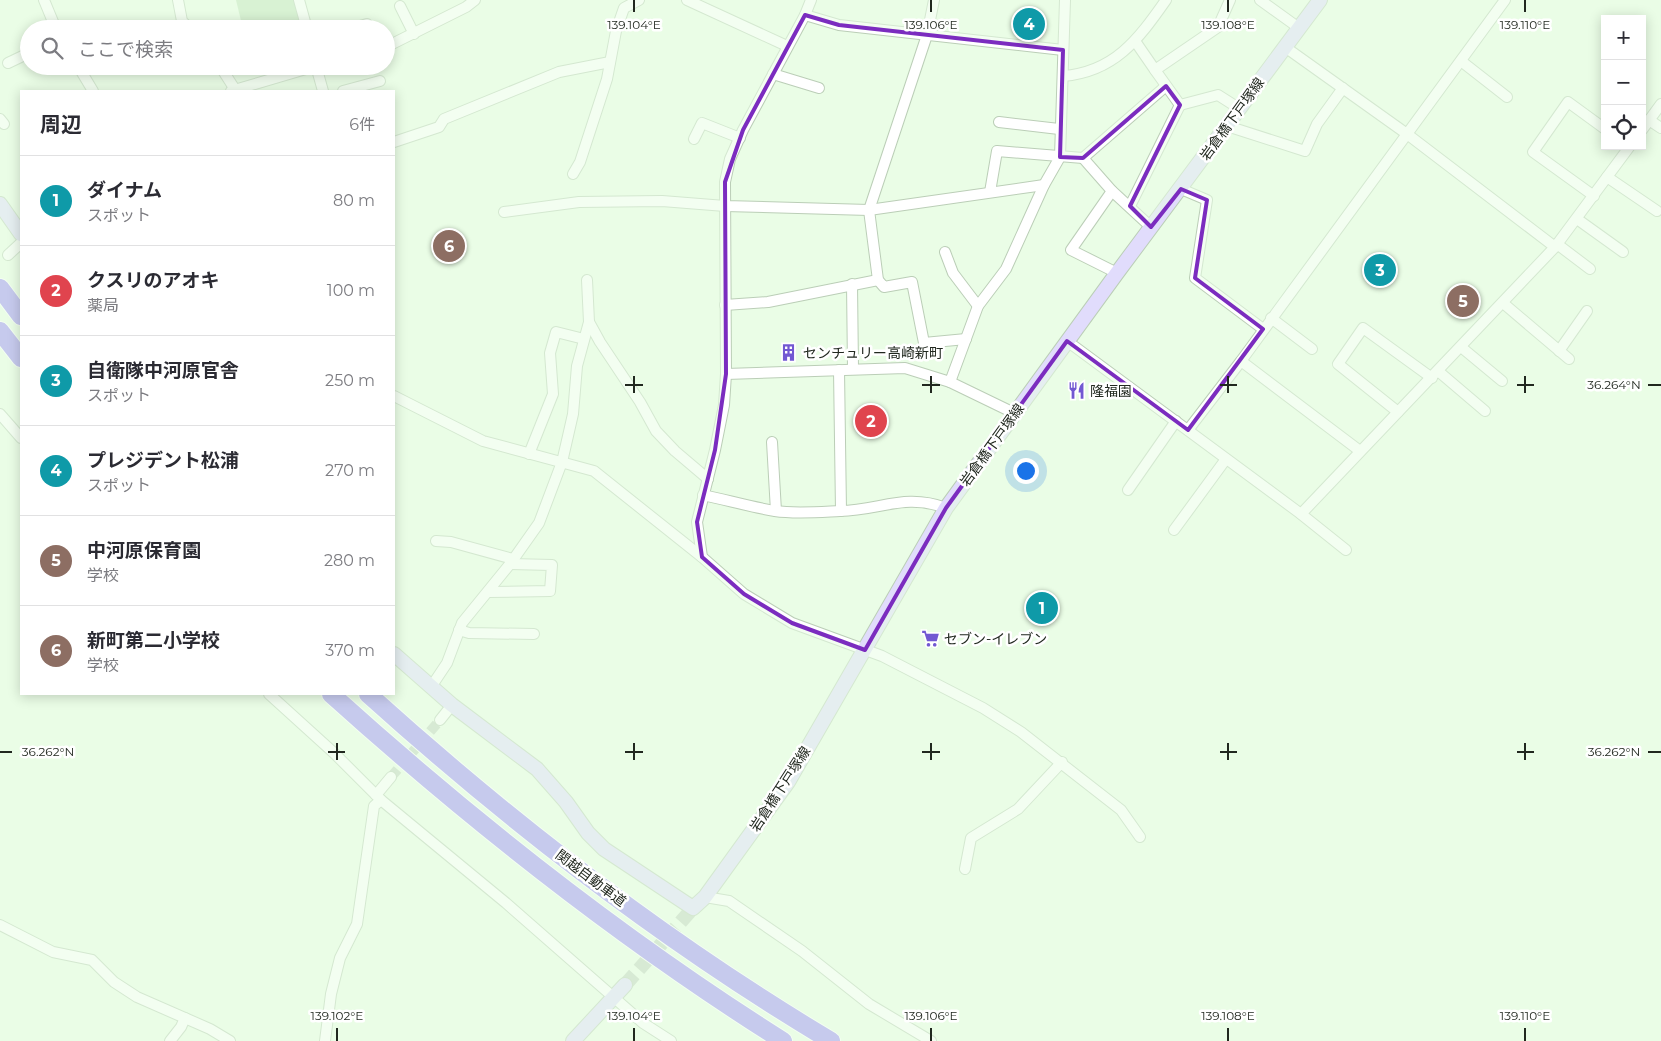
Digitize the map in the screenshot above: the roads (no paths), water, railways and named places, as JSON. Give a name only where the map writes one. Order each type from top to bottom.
[{"type":"highway","points":[[0,288],[20,315]]},
{"type":"highway","points":[[0,331],[20,357]]},
{"type":"highway","name":"関越自動車道","points":[[332,695],[447,796],[564,890],[641,947],[783,1041]]},
{"type":"highway","name":"関越自動車道","points":[[369,695],[463,778],[585,875],[709,963],[831,1041]]},
{"type":"street","points":[[44,0],[52,20]]},
{"type":"street","points":[[178,0],[182,20]]},
{"type":"street","points":[[299,0],[305,20]]},
{"type":"street","points":[[395,42],[466,7],[475,0]]},
{"type":"street","points":[[573,174],[580,162],[624,8],[639,0]]},
{"type":"street","points":[[687,0],[787,46]]},
{"type":"street","points":[[702,557],[697,522],[724,405],[726,374],[725,182],[730,159],[787,46],[805,15],[810,0]]},
{"type":"street","points":[[934,0],[927,35],[869,210],[878,280],[884,286],[912,282],[924,343],[966,339]]},
{"type":"street","points":[[950,382],[978,306],[1006,270],[1044,185],[1060,157],[1059,129],[1063,76],[1065,0]]},
{"type":"street","points":[[1063,76],[1081,75],[1096,70],[1118,56],[1135,41],[1166,0]]},
{"type":"street","points":[[1155,70],[1218,27],[1230,0]]},
{"type":"street","points":[[1260,0],[1299,28]]},
{"type":"street","name":"岩倉橋下戸塚線","points":[[452,705],[537,769],[566,802],[588,833],[604,849],[693,908],[704,897],[788,782],[946,508],[1117,273],[1320,0]]},
{"type":"street","points":[[1188,430],[1241,361],[1506,0]]},
{"type":"street","points":[[400,6],[414,34]]},
{"type":"street","points":[[805,15],[839,25],[1064,50]]},
{"type":"street","points":[[1135,41],[1180,105]]},
{"type":"street","points":[[1285,47],[1590,268]]},
{"type":"street","points":[[8,63],[20,57]]},
{"type":"street","points":[[1460,61],[1507,97]]},
{"type":"street","points":[[395,142],[439,127],[444,119],[559,72],[610,62]]},
{"type":"street","points":[[774,74],[818,88]]},
{"type":"street","points":[[83,75],[92,90]]},
{"type":"street","points":[[225,75],[233,90]]},
{"type":"street","points":[[237,90],[286,75]]},
{"type":"street","points":[[319,75],[323,90]]},
{"type":"street","points":[[347,90],[380,81]]},
{"type":"street","points":[[990,192],[997,151],[1083,158],[1166,86]]},
{"type":"street","points":[[1227,126],[1305,151],[1317,124],[1342,88]]},
{"type":"street","points":[[1130,206],[1180,105],[1218,95],[1240,109]]},
{"type":"street","points":[[1594,196],[1533,152],[1568,102],[1601,126]]},
{"type":"street","points":[[1646,124],[1661,104]]},
{"type":"street","points":[[1649,120],[1661,128]]},
{"type":"street","points":[[999,122],[1059,129]]},
{"type":"street","points":[[694,139],[702,123],[740,138]]},
{"type":"street","points":[[1301,514],[1435,375],[1556,245],[1627,150]]},
{"type":"street","points":[[1083,158],[1112,191],[1151,227]]},
{"type":"street","points":[[1607,177],[1657,211]]},
{"type":"street","points":[[504,212],[578,202],[662,201],[725,206],[869,210],[1044,185]]},
{"type":"street","points":[[1180,188],[1208,200],[1194,278],[1263,329]]},
{"type":"street","points":[[1112,191],[1071,250],[1117,273]]},
{"type":"street","points":[[0,204],[20,233]]},
{"type":"street","points":[[1577,219],[1623,252]]},
{"type":"street","points":[[8,255],[20,244]]},
{"type":"street","points":[[945,252],[953,273],[978,306]]},
{"type":"street","points":[[431,687],[447,664],[462,623],[512,562],[538,523],[562,462],[573,414],[577,366],[589,322],[587,280]]},
{"type":"street","points":[[725,305],[768,302],[878,280]]},
{"type":"street","points":[[852,284],[853,369]]},
{"type":"street","points":[[1503,303],[1569,359]]},
{"type":"street","points":[[1559,351],[1586,311]]},
{"type":"street","points":[[1271,318],[1312,349]]},
{"type":"street","points":[[589,322],[640,402],[656,431],[675,451],[708,479]]},
{"type":"street","points":[[1398,412],[1338,364],[1363,328],[1435,375],[1485,411]]},
{"type":"street","points":[[529,454],[553,394],[550,353],[556,332],[584,339]]},
{"type":"street","points":[[1067,341],[1301,514],[1346,550]]},
{"type":"street","points":[[1461,347],[1502,381]]},
{"type":"street","points":[[1241,361],[1360,451]]},
{"type":"street","points":[[726,374],[906,368],[950,382],[1014,413]]},
{"type":"street","points":[[839,370],[841,511]]},
{"type":"street","points":[[395,397],[477,438],[594,471],[702,557],[738,589],[784,619],[882,656],[983,708],[1021,732],[1062,762],[1121,810],[1140,837]]},
{"type":"street","points":[[0,414],[20,437]]},
{"type":"street","points":[[1128,490],[1176,421]]},
{"type":"street","points":[[772,442],[776,511]]},
{"type":"street","points":[[1174,530],[1226,459]]},
{"type":"street","points":[[703,495],[776,511],[868,509],[908,500],[930,502],[946,508]]},
{"type":"street","points":[[436,541],[451,542],[512,562],[552,565],[550,591],[488,592]]},
{"type":"street","points":[[459,630],[469,633],[534,634]]},
{"type":"street","points":[[395,655],[452,705],[440,720]]},
{"type":"street","points":[[270,695],[378,798],[514,909],[615,996],[643,1023],[671,1041]]},
{"type":"street","points":[[965,869],[971,838],[1018,809],[1062,762]]},
{"type":"street","points":[[325,1041],[331,994],[340,958],[357,924],[374,806],[391,777]]},
{"type":"street","points":[[704,897],[729,901],[802,951],[869,1004],[931,1041]]},
{"type":"street","points":[[0,925],[53,952],[92,960],[114,982],[136,997],[185,1018],[230,1041]]},
{"type":"street","points":[[573,1041],[625,985]]},
{"type":"street","points":[[170,1041],[181,1027],[185,1018]]},
{"type":"tunnel","points":[[391,777],[440,720]]},
{"type":"tunnel","points":[[625,985],[693,908]]},
{"type":"place","name":"プレジデント松浦","points":[[1029,24]]},
{"type":"place","name":"新町第二小学校","points":[[449,246]]},
{"type":"place","name":"自衛隊中河原官舎","points":[[1380,270]]},
{"type":"place","name":"中河原保育園","points":[[1463,301]]},
{"type":"place","name":"センチュリー高崎新町","points":[[789,353]]},
{"type":"place","name":"隆福園","points":[[1076,391]]},
{"type":"place","name":"クスリのアオキ","points":[[871,421]]},
{"type":"place","name":"ダイナム","points":[[1042,608]]},
{"type":"place","name":"セブン-イレブン","points":[[930,639]]}]
